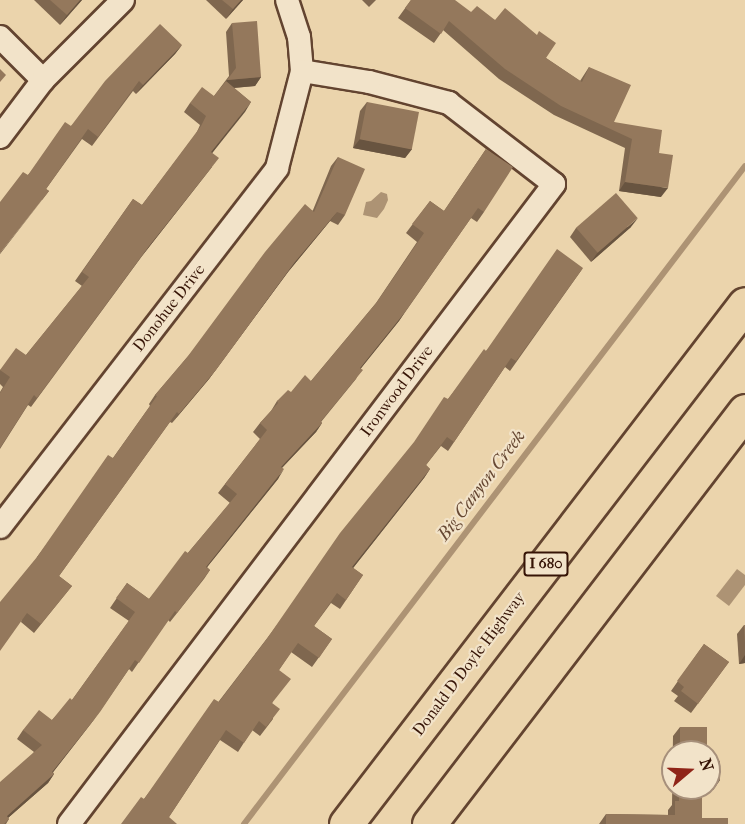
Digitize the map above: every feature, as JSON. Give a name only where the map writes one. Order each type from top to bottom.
[{"type":"highway","name":"Donald D Doyle Highway","points":[[346,824],[745,304]]},
{"type":"highway","points":[[429,824],[745,411]]},
{"type":"street","points":[[0,137],[43,80],[123,0]]},
{"type":"street","name":"Donohue Drive","points":[[0,527],[277,168],[302,71],[299,37],[287,0]]},
{"type":"street","points":[[0,37],[43,80]]},
{"type":"street","name":"Ironwood Drive","points":[[69,824],[554,184],[448,103],[369,82],[302,71]]},
{"type":"shaded area","points":[[381,192],[387,194],[388,200],[377,218],[363,215],[366,202],[371,201]]},
{"type":"shaded area","points":[[737,569],[745,575],[745,585],[729,606],[716,596]]},
{"type":"building","points":[[50,0],[80,0],[67,15]]},
{"type":"building","points":[[222,0],[241,0],[233,9]]},
{"type":"building","points":[[411,0],[455,0],[471,12],[477,6],[495,20],[505,8],[537,35],[539,31],[556,43],[546,58],[582,82],[589,67],[631,85],[614,122],[662,130],[659,153],[673,155],[668,188],[625,182],[632,139],[561,106],[505,69],[449,21],[441,34],[405,8]]},
{"type":"building","points":[[257,21],[261,77],[227,80],[236,68],[232,23]]},
{"type":"building","points":[[160,24],[182,45],[143,85],[139,81],[98,137],[88,129],[46,189],[49,191],[0,253],[0,202],[23,172],[28,175],[65,122],[71,126],[105,81]]},
{"type":"building","points":[[0,69],[6,75],[0,82]]},
{"type":"building","points":[[226,81],[251,102],[211,152],[219,158],[149,246],[37,398],[34,395],[0,448],[0,393],[10,377],[0,370],[16,348],[26,355],[89,277],[82,272],[133,199],[142,205],[201,126],[206,116],[190,103],[202,87],[214,96]]},
{"type":"building","points":[[367,102],[419,112],[412,149],[360,139]]},
{"type":"building","points":[[486,149],[513,167],[484,212],[478,208],[405,312],[360,368],[363,370],[321,421],[322,423],[281,467],[284,469],[206,567],[210,570],[177,613],[175,611],[139,663],[135,660],[100,712],[52,772],[54,774],[7,816],[9,819],[4,824],[0,824],[0,782],[42,745],[23,730],[39,710],[52,720],[70,698],[72,700],[135,612],[116,598],[127,583],[149,599],[185,551],[188,553],[237,494],[225,484],[267,430],[260,423],[278,403],[277,401],[288,390],[291,392],[305,375],[311,381],[377,302],[424,233],[412,224],[430,201],[444,211]]},
{"type":"building","points":[[338,157],[365,169],[345,215],[337,212],[294,263],[216,370],[179,414],[177,412],[59,576],[72,586],[41,624],[27,613],[0,651],[0,602],[37,557],[108,455],[113,458],[157,396],[155,395],[188,356],[265,252],[305,204],[314,212]]},
{"type":"building","points":[[616,193],[638,218],[598,253],[576,228]]},
{"type":"building","points":[[557,249],[583,268],[516,361],[511,358],[454,442],[447,437],[426,465],[430,469],[352,567],[363,575],[346,600],[337,593],[314,626],[332,639],[319,658],[298,643],[279,670],[291,679],[272,703],[280,709],[266,727],[259,721],[244,743],[226,730],[169,817],[177,824],[121,824],[141,797],[144,799],[214,699],[219,702],[266,640],[340,533],[414,442],[444,397],[448,399],[484,349],[486,351]]},
{"type":"building","points":[[704,644],[729,662],[698,704],[681,691],[684,687],[677,681]]},
{"type":"building","points":[[680,727],[707,727],[707,740],[680,740]]},
{"type":"building","points":[[702,800],[702,818],[728,818],[728,824],[606,824],[606,814],[675,815],[675,801]]},
{"type":"waterway","name":"Big Canyon Creek","points":[[244,824],[745,166]]}]
